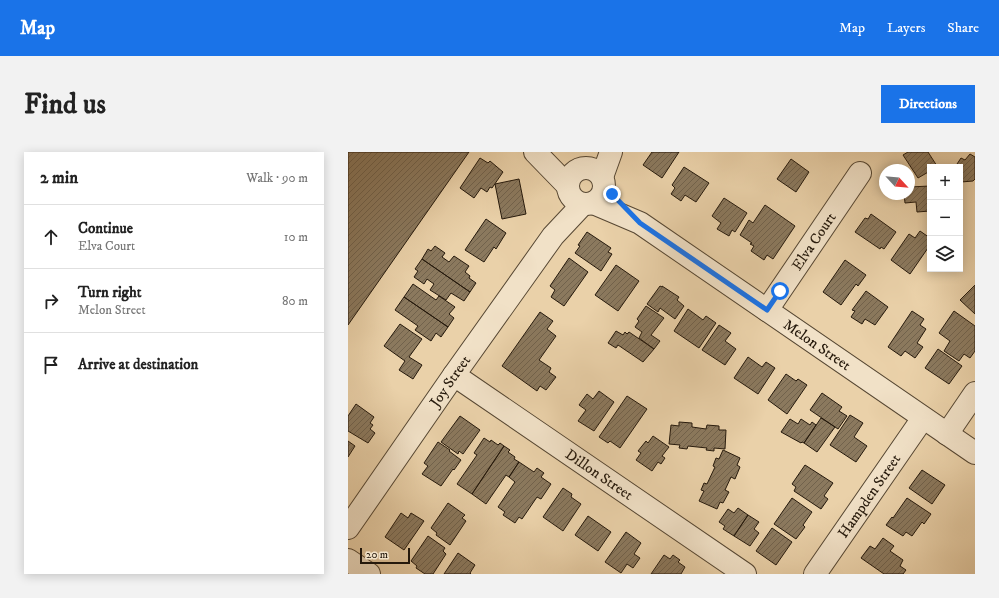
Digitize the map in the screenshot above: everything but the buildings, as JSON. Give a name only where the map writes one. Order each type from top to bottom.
[{"type":"street","name":"Melon Street","points":[[536,152],[975,453]]},
{"type":"street","name":"Joy Street","points":[[348,528],[553,236],[607,152]]},
{"type":"street","name":"Joy Street","points":[[586,186],[611,152]]},
{"type":"street","name":"Elva Court","points":[[767,310],[860,173]]},
{"type":"street","name":"Dillon Street","points":[[454,375],[745,574]]},
{"type":"street","points":[[947,434],[975,393]]},
{"type":"street","name":"Hampden Street","points":[[815,574],[924,418]]},
{"type":"street","points":[[348,560],[369,574]]},
{"type":"route","points":[[612,194],[640,223],[767,310],[780,291]]}]
